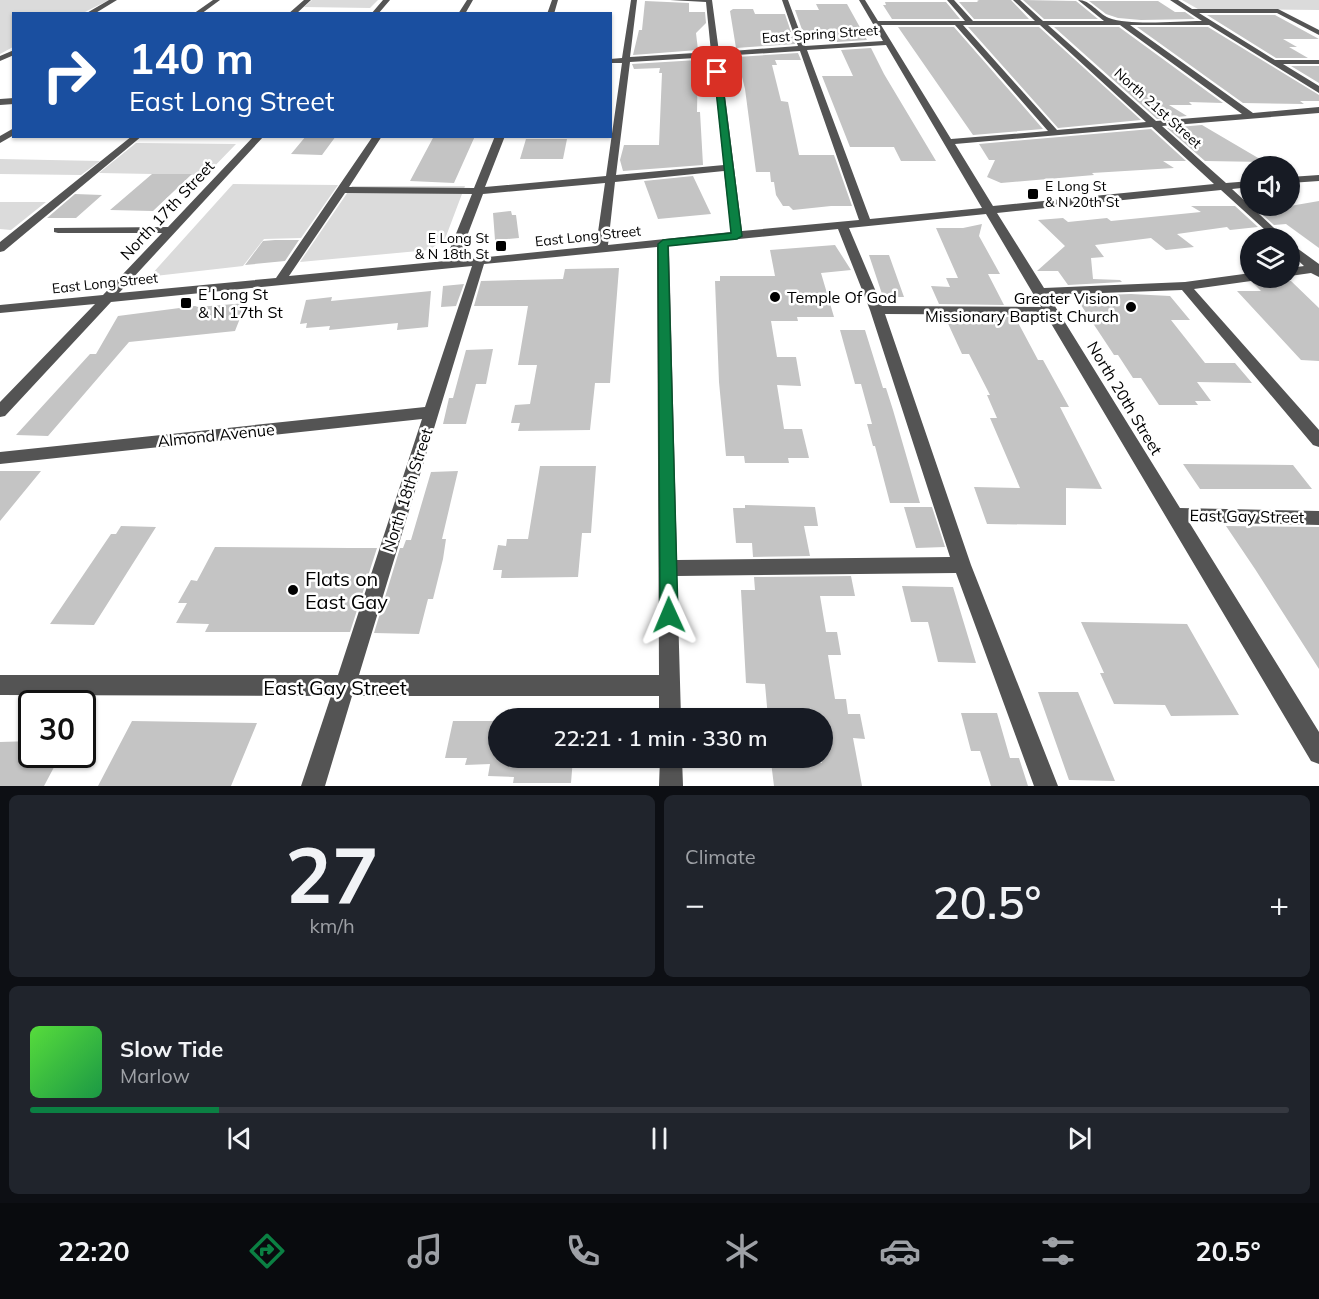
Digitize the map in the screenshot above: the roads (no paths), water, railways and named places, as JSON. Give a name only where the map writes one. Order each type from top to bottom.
[{"type":"street","points":[[92,12],[114,0]]},
{"type":"street","points":[[199,12],[217,0]]},
{"type":"street","points":[[293,12],[308,0]]},
{"type":"street","points":[[376,12],[387,0]]},
{"type":"street","points":[[601,250],[634,0]]},
{"type":"street","points":[[673,0],[709,0],[737,236]]},
{"type":"street","points":[[785,0],[866,223]]},
{"type":"street","name":"North 20th Street","points":[[862,0],[1319,753]]},
{"type":"street","points":[[950,0],[971,23]]},
{"type":"street","name":"North 21st Street","points":[[1016,0],[1269,228]]},
{"type":"street","points":[[1081,0],[1105,19],[1122,23],[1251,116]]},
{"type":"street","points":[[1173,0],[1319,90]]},
{"type":"street","points":[[1191,11],[1278,11],[1319,33]]},
{"type":"street","points":[[875,23],[1211,23]]},
{"type":"street","points":[[957,23],[1055,133]]},
{"type":"street","name":"East Spring Street","points":[[612,61],[887,43]]},
{"type":"street","points":[[1273,62],[1319,62]]},
{"type":"street","points":[[948,142],[1319,110]]},
{"type":"street","points":[[0,248],[136,138]]},
{"type":"street","name":"North 17th Street","points":[[0,412],[258,138]]},
{"type":"street","points":[[280,281],[377,138]]},
{"type":"street","points":[[450,264],[499,138]]},
{"type":"street","points":[[342,190],[479,191],[729,168]]},
{"type":"street","points":[[1300,179],[1319,178]]},
{"type":"street","name":"East Long Street","points":[[0,309],[1240,185]]},
{"type":"street","points":[[843,225],[877,310],[962,565],[1046,786]]},
{"type":"street","points":[[58,230],[171,230]]},
{"type":"street","points":[[663,244],[670,708]]},
{"type":"street","points":[[1300,256],[1317,270]]},
{"type":"street","name":"North 18th Street","points":[[313,786],[478,262]]},
{"type":"street","points":[[1300,271],[1317,270]]},
{"type":"street","points":[[1040,292],[1185,286],[1240,278]]},
{"type":"street","points":[[1185,286],[1319,441]]},
{"type":"street","points":[[877,310],[1051,311]]},
{"type":"street","name":"Almond Avenue","points":[[0,458],[432,412]]},
{"type":"street","name":"East Gay Street","points":[[1174,515],[1319,518]]},
{"type":"street","points":[[668,568],[962,565]]},
{"type":"street","name":"East Gay Street","points":[[0,685],[670,686]]},
{"type":"street","points":[[671,768],[671,786]]},
{"type":"place","name":"E Long St & N 20th St","points":[[1033,194]]},
{"type":"place","name":"E Long St & N 18th St","points":[[501,246]]},
{"type":"place","name":"Temple Of God","points":[[775,297]]},
{"type":"place","name":"E Long St & N 17th St","points":[[186,303]]},
{"type":"place","name":"Greater Vision Missionary Baptist Church","points":[[1131,307]]},
{"type":"place","name":"Flats on East Gay","points":[[293,590]]}]
